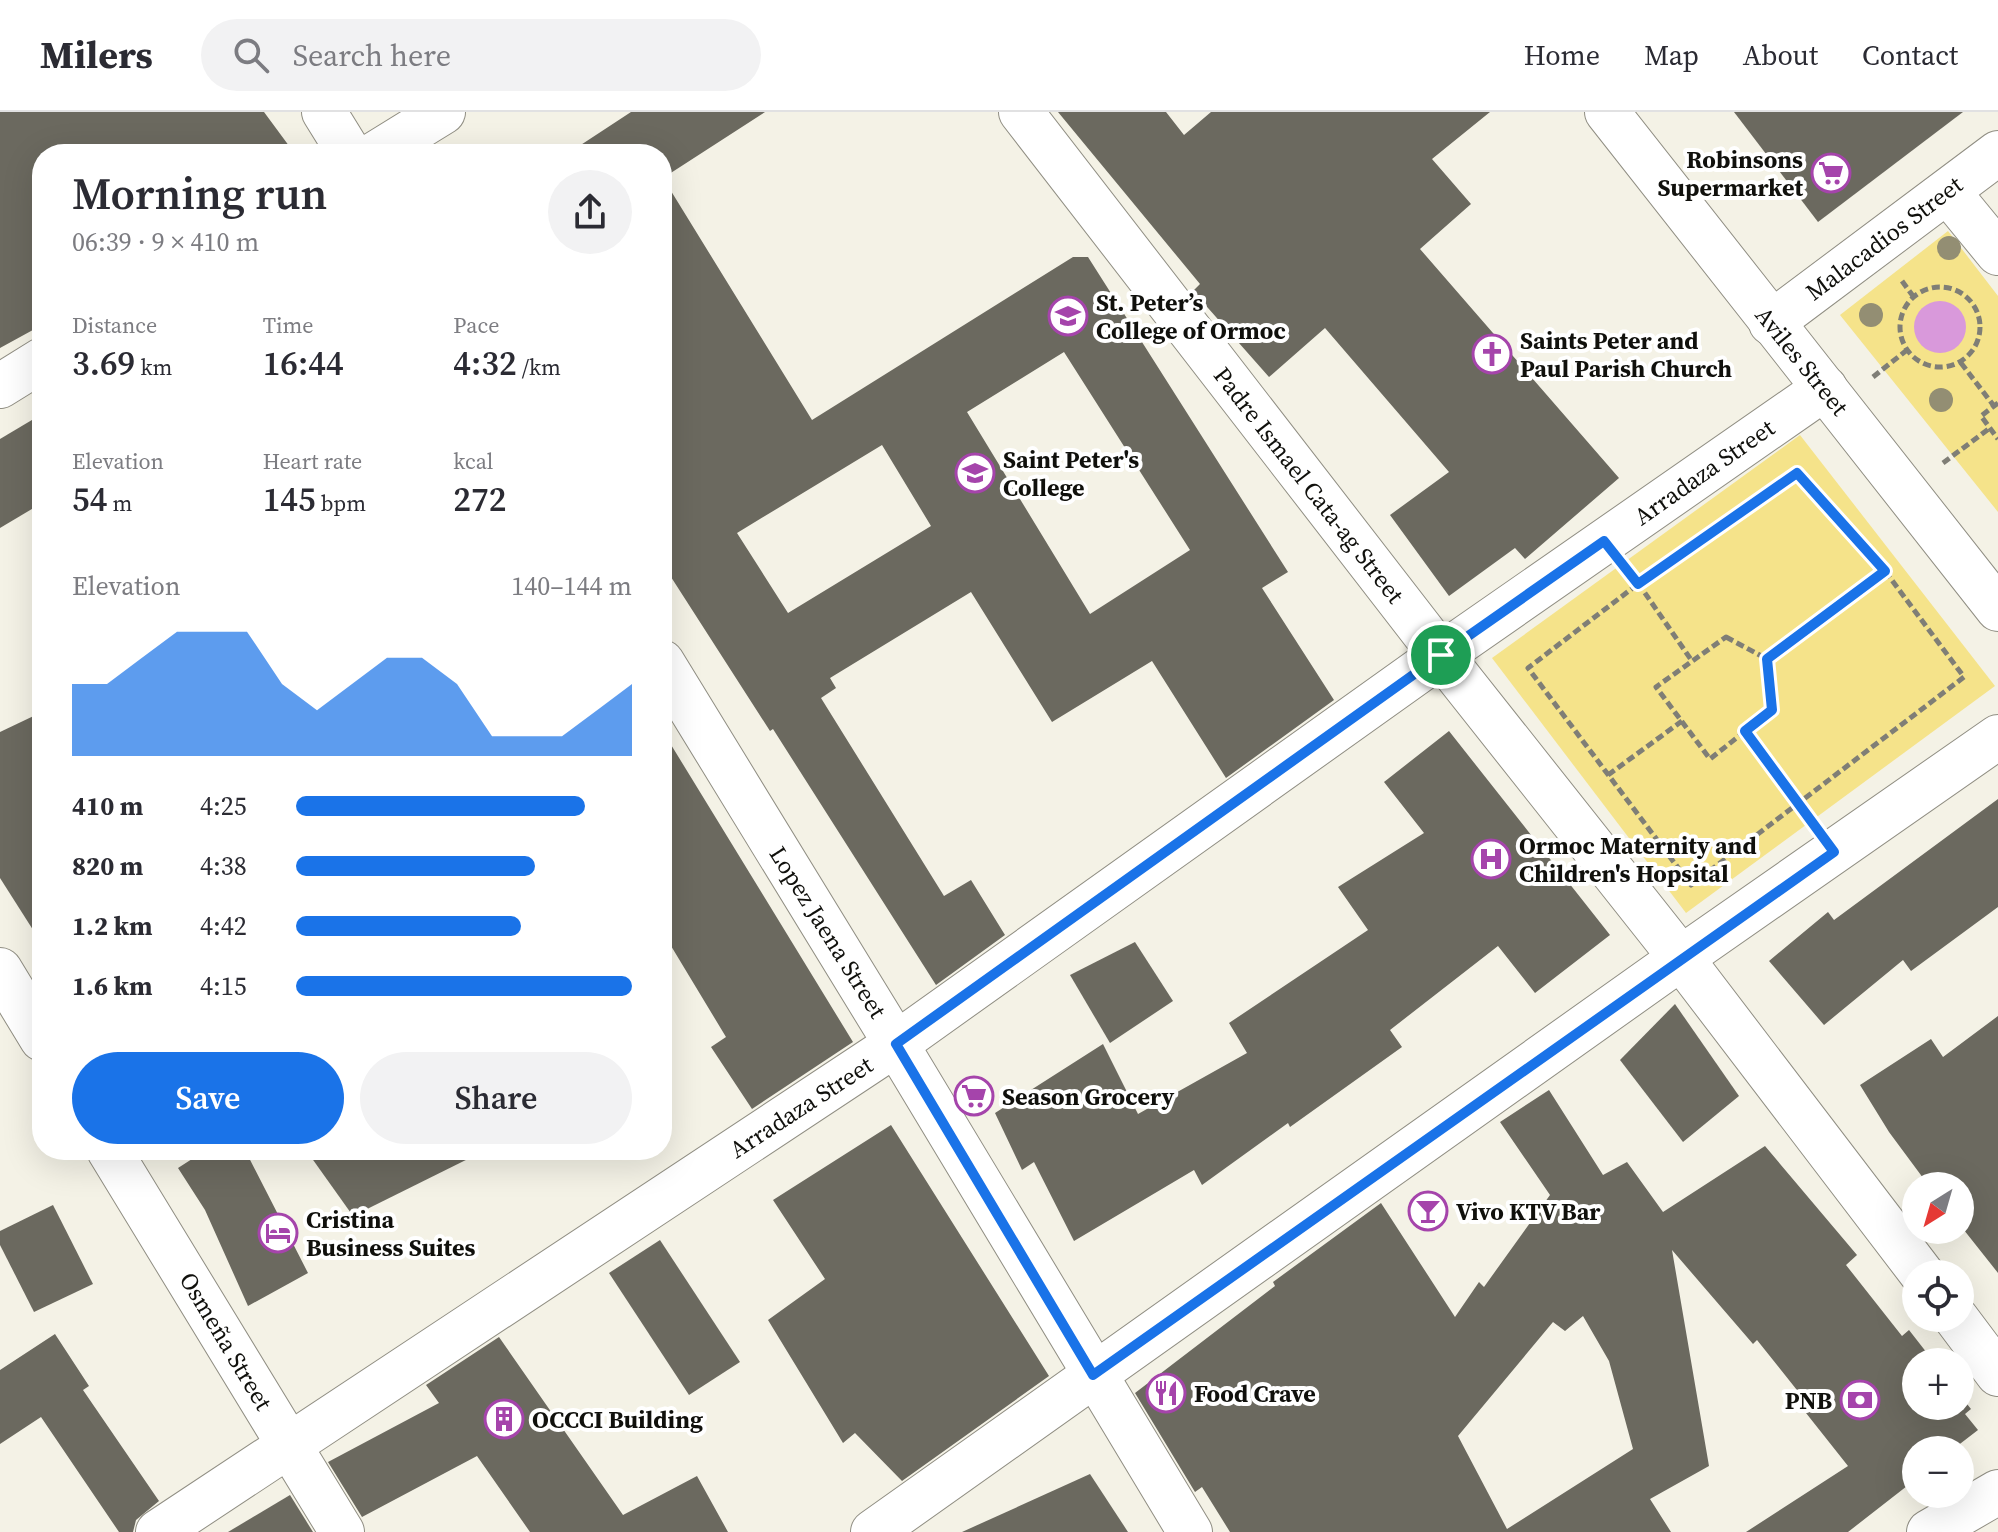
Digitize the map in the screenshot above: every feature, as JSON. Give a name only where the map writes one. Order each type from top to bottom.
[{"type":"main road","points":[[324,112],[344,144]]},
{"type":"main road","points":[[391,144],[443,112]]},
{"type":"main road","name":"Padre Ismael Cata-ag Street","points":[[1021,112],[1441,655],[1681,958],[1911,1260]]},
{"type":"main road","name":"Aviles Street","points":[[1607,112],[1998,609]]},
{"type":"main road","name":"Malacadios Street","points":[[1771,323],[1998,153]]},
{"type":"main road","points":[[1948,192],[1998,253]]},
{"type":"main road","points":[[0,386],[32,366]]},
{"type":"main road","name":"Arradaza Street","points":[[158,1532],[896,1044],[1441,655],[1825,388]]},
{"type":"main road","name":"Lopez Jaena Street","points":[[672,678],[1190,1532]]},
{"type":"main road","points":[[873,1532],[1681,958],[1998,737]]},
{"type":"main road","points":[[0,970],[32,1023]]},
{"type":"main road","name":"Osmeña Street","points":[[115,1160],[342,1532]]},
{"type":"main road","points":[[1966,1332],[1998,1374]]},
{"type":"main road","points":[[1929,1532],[1998,1492]]},
{"type":"path","points":[[1950,288],[1971,301],[1978,313],[1978,340],[1972,353],[1961,362],[1948,367],[1934,367],[1921,363],[1907,350],[1899,318],[1913,296],[1924,290],[1950,288]]},
{"type":"path","points":[[1961,362],[1996,405],[1981,416],[1998,439]]},
{"type":"path","points":[[1906,491],[1990,428]]},
{"type":"path","points":[[1797,473],[1885,571],[1964,677],[1691,885],[1528,668],[1638,584],[1797,473]]},
{"type":"path","points":[[1604,541],[1692,661]]},
{"type":"path","points":[[1767,659],[1885,571]]},
{"type":"path","points":[[1726,637],[1767,659],[1772,710],[1710,759],[1656,687],[1726,637]]},
{"type":"path","points":[[1608,775],[1682,721]]},
{"type":"path","points":[[1745,731],[1834,852]]},
{"type":"shaded area","points":[[1948,231],[1998,296],[1998,512],[1840,315]]},
{"type":"shaded area","points":[[1940,301],[1958,309],[1966,327],[1958,345],[1940,353],[1922,345],[1914,327],[1922,309]]},
{"type":"shaded area","points":[[1800,435],[1995,686],[1686,913],[1492,658]]},
{"type":"building","points":[[0,112],[264,112],[288,144],[32,144],[32,330],[0,348]]},
{"type":"building","points":[[631,112],[765,112],[672,172],[672,144],[582,144]]},
{"type":"building","points":[[1058,112],[1166,112],[1184,135],[1211,112],[1490,112],[1432,159],[1471,204],[1420,249],[1619,478],[1525,559],[1515,548],[1449,596],[1390,515],[1449,472],[1325,328],[1269,377],[1193,291],[1200,284]]},
{"type":"building","name":"Robinsons Supermarket","points":[[1734,112],[1963,112],[1818,222]]},
{"type":"building","points":[[672,193],[812,420],[1073,257],[1088,257],[1288,572],[1262,588],[1334,700],[1226,778],[1152,661],[1052,722],[971,592],[830,678],[836,688],[821,698],[944,896],[971,880],[1005,935],[936,985],[773,729],[770,731],[672,579]],"holes":[[[1064,352],[1190,550],[1090,614],[967,412]],[[882,445],[931,526],[788,613],[737,533]]]},
{"type":"building","points":[[32,420],[32,509],[0,528],[0,439]]},
{"type":"building","points":[[32,717],[32,928],[0,878],[0,732]]},
{"type":"building","points":[[1449,731],[1610,935],[1535,993],[1498,946],[1390,1030],[1402,1047],[1290,1127],[1288,1123],[1202,1185],[1194,1170],[1074,1241],[1034,1162],[1022,1170],[995,1113],[1103,1044],[1138,1114],[1247,1053],[1229,1023],[1368,930],[1338,887],[1424,833],[1384,782]]},
{"type":"building","points":[[672,746],[853,1042],[752,1109],[711,1047],[726,1037],[672,948]]},
{"type":"building","points":[[1998,799],[1998,907],[1911,971],[1903,960],[1824,1025],[1769,961],[1828,912],[1834,920]]},
{"type":"building","points":[[1135,942],[1173,1001],[1110,1043],[1070,975]]},
{"type":"building","points":[[1675,1004],[1739,1096],[1683,1142],[1620,1060]]},
{"type":"building","points":[[1998,1016],[1998,1273],[1974,1243],[1974,1172],[1919,1172],[1860,1085],[1931,1039],[1943,1057]]},
{"type":"building","points":[[1549,1090],[1603,1175],[1627,1162],[1663,1212],[1765,1146],[1857,1255],[1846,1265],[1902,1336],[1911,1332],[1923,1348],[1902,1348],[1902,1420],[1970,1420],[1978,1430],[1970,1436],[1902,1436],[1902,1490],[1848,1532],[1746,1532],[1848,1466],[1806,1413],[1812,1409],[1757,1340],[1753,1344],[1672,1250],[1709,1466],[1650,1499],[1671,1532],[1230,1532],[1202,1487],[1195,1492],[1135,1393],[1275,1286],[1273,1282],[1381,1203],[1455,1317],[1479,1282],[1484,1287],[1550,1195],[1500,1122]],"holes":[[[1583,1316],[1609,1361],[1633,1449],[1507,1529],[1458,1436],[1553,1322],[1565,1331]]]},
{"type":"building","points":[[891,1125],[1049,1376],[902,1481],[855,1433],[843,1443],[768,1320],[825,1279],[773,1200]]},
{"type":"building","points":[[190,1160],[250,1160],[308,1273],[248,1306],[205,1210],[178,1168]]},
{"type":"building","points":[[313,1160],[466,1160],[353,1216]]},
{"type":"building","points":[[53,1205],[93,1284],[34,1312],[0,1245],[0,1231]]},
{"type":"building","points":[[660,1240],[740,1362],[689,1395],[609,1273]]},
{"type":"building","points":[[55,1334],[89,1386],[83,1390],[159,1501],[136,1520],[133,1532],[119,1532],[41,1417],[0,1444],[0,1370]]},
{"type":"building","points":[[499,1337],[623,1515],[697,1476],[728,1532],[530,1532],[477,1456],[362,1517],[328,1462],[439,1403],[426,1385]]},
{"type":"building","points":[[1090,1474],[1128,1532],[962,1532]]},
{"type":"building","points":[[290,1495],[313,1532],[228,1532]]},
{"type":"place","name":"Robinsons Supermarket","points":[[1831,173]]},
{"type":"place","name":"St. Peter’s College of Ormoc","points":[[1068,316]]},
{"type":"place","name":"Saints Peter and Paul Parish Church","points":[[1492,354]]},
{"type":"place","name":"Saint Peter's College","points":[[975,473]]},
{"type":"place","name":"Ormoc Maternity and Children's Hopsital","points":[[1491,859]]},
{"type":"place","name":"Season Grocery","points":[[974,1096]]},
{"type":"place","name":"Vivo KTV Bar","points":[[1428,1211]]},
{"type":"place","name":"Cristina Business Suites","points":[[278,1233]]},
{"type":"place","name":"Food Crave","points":[[1166,1393]]},
{"type":"place","name":"PNB","points":[[1860,1400]]},
{"type":"place","name":"OCCCI Building","points":[[504,1419]]},
{"type":"route","points":[[1797,473],[1885,571],[1767,659],[1772,710],[1745,731],[1834,852],[1093,1375],[896,1044],[1441,655],[1604,541],[1638,584],[1797,473]]}]
